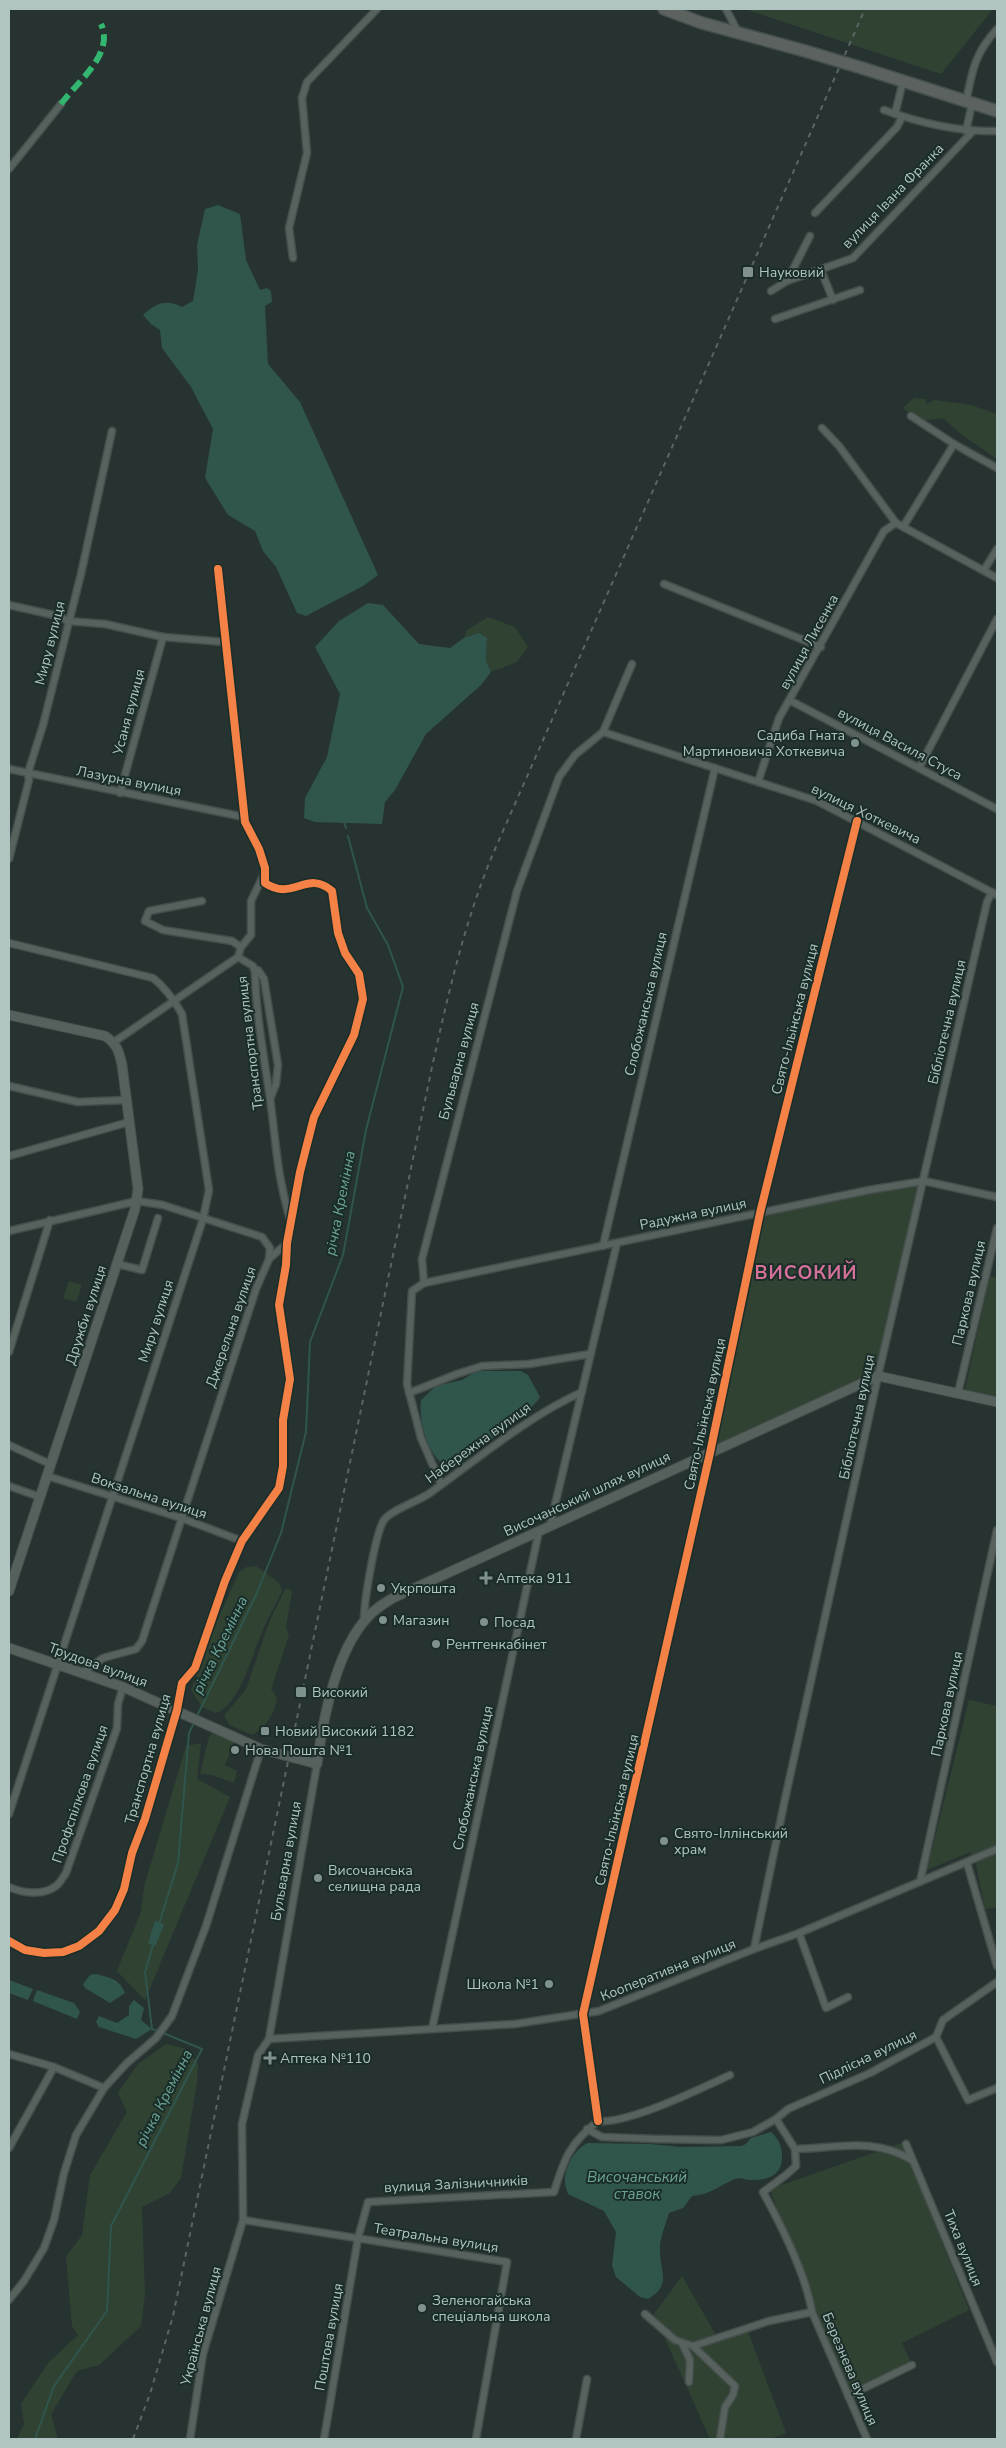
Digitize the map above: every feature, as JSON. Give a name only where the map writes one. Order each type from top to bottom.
[{"type":"highway","points":[[664,9],[738,33],[862,68],[969,104],[997,111]]},
{"type":"street","points":[[293,258],[289,228],[306,153],[303,90],[307,82],[378,9]]},
{"type":"street","points":[[726,9],[738,33]]},
{"type":"street","points":[[969,131],[969,104],[973,65],[979,52],[997,29]]},
{"type":"street","points":[[895,114],[903,81]]},
{"type":"street","points":[[9,169],[60,104]]},
{"type":"street","points":[[884,110],[902,117],[969,131],[997,131]]},
{"type":"street","points":[[815,213],[897,127],[902,117]]},
{"type":"street","name":"вулиця Івана Франка","points":[[771,291],[787,281],[853,258],[969,131]]},
{"type":"street","points":[[787,281],[810,236]]},
{"type":"street","points":[[821,270],[833,300]]},
{"type":"street","points":[[775,319],[860,290]]},
{"type":"street","points":[[910,416],[997,468]]},
{"type":"street","points":[[822,428],[839,446],[896,523],[997,578]]},
{"type":"street","name":"Миру вулиця","points":[[9,859],[29,780],[28,773],[43,725],[81,574],[112,431]]},
{"type":"street","points":[[904,527],[954,444]]},
{"type":"street","name":"вулиця Лисенка","points":[[758,782],[780,718],[884,531],[896,523]]},
{"type":"street","points":[[984,570],[997,548]]},
{"type":"street","points":[[218,569],[244,817],[247,828],[259,849],[264,868],[265,883],[276,890],[315,882],[321,883],[332,891],[338,933],[345,953],[359,974],[363,999],[354,1035],[314,1117],[300,1172],[287,1243]]},
{"type":"street","points":[[664,584],[820,648]]},
{"type":"street","points":[[9,605],[58,616],[68,621],[105,624],[163,637],[225,642]]},
{"type":"street","points":[[919,768],[997,619]]},
{"type":"street","name":"Усаня вулиця","points":[[120,793],[163,637]]},
{"type":"street","name":"Бульварна вулиця","points":[[424,1283],[422,1259],[517,891],[559,777],[574,755],[603,732],[632,664]]},
{"type":"street","name":"вулиця Василя Стуса","points":[[791,701],[997,809]]},
{"type":"street","name":"вулиця Хоткевича","points":[[603,732],[817,800],[994,894]]},
{"type":"street","name":"Слобожанська вулиця","points":[[603,1246],[715,768]]},
{"type":"street","name":"Лазурна вулиця","points":[[9,769],[244,817]]},
{"type":"street","name":"Свято-Ільїнська вулиця","points":[[583,2014],[710,1453],[760,1213],[857,821]]},
{"type":"street","name":"Транспортна вулиця","points":[[264,874],[251,901],[250,935],[241,947],[238,957],[254,969],[259,1035],[270,1099],[280,1185],[291,1222]]},
{"type":"street","name":"Бібліотечна вулиця","points":[[754,1949],[878,1376],[987,902],[994,894]]},
{"type":"street","points":[[202,901],[149,911],[144,921],[163,930],[232,941],[241,947]]},
{"type":"street","name":"Миру вулиця","points":[[9,943],[153,978],[175,1000],[182,1014],[209,1190],[203,1218],[9,1814]]},
{"type":"street","points":[[9,1015],[105,1036],[114,1042],[238,957]]},
{"type":"street","points":[[254,969],[258,970],[264,979],[278,1065],[276,1084],[270,1099]]},
{"type":"street","name":"Дружби вулиця","points":[[9,1592],[137,1201],[138,1189],[130,1122],[119,1051],[114,1042]]},
{"type":"street","points":[[9,1086],[78,1102],[126,1100]]},
{"type":"street","points":[[9,1156],[130,1122]]},
{"type":"street","name":"Радужна вулиця","points":[[424,1283],[869,1190],[924,1181],[997,1198]]},
{"type":"street","points":[[9,1231],[137,1201],[163,1205],[266,1240],[270,1248],[269,1258]]},
{"type":"street","points":[[117,1264],[142,1270],[158,1218]]},
{"type":"street","points":[[9,1352],[50,1220]]},
{"type":"street","name":"Паркова вулиця","points":[[958,1393],[997,1228]]},
{"type":"street","name":"Транспортна вулиця","points":[[9,1941],[25,1950],[44,1953],[63,1952],[80,1946],[99,1932],[114,1910],[124,1889],[132,1853],[177,1710],[182,1683],[195,1668],[225,1581],[242,1542],[279,1488],[284,1466],[283,1420],[290,1379],[279,1305],[286,1265],[287,1243]]},
{"type":"street","name":"Джерельна вулиця","points":[[82,1673],[103,1658],[136,1649],[142,1641],[256,1289],[269,1258],[287,1243]]},
{"type":"street","points":[[550,1526],[617,1243]]},
{"type":"street","points":[[424,1283],[412,1291],[407,1384],[421,1438],[441,1484]]},
{"type":"street","points":[[9,1332],[16,1328]]},
{"type":"street","points":[[409,1393],[482,1366],[529,1364],[590,1354]]},
{"type":"street","points":[[878,1376],[997,1402]]},
{"type":"street","name":"Височанський шлях вулиця","points":[[364,1620],[376,1608],[393,1598],[878,1376]]},
{"type":"street","name":"Набережна вулиця","points":[[389,1515],[430,1493],[541,1413],[582,1392]]},
{"type":"street","points":[[9,1445],[50,1464]]},
{"type":"street","name":"Вокзальна вулиця","points":[[47,1476],[181,1518],[242,1542]]},
{"type":"street","points":[[9,1486],[40,1497]]},
{"type":"street","name":"Бульварна вулиця","points":[[243,2220],[242,2124],[258,2055],[269,2038],[320,1738],[332,1691],[346,1650],[364,1620],[364,1604],[380,1531],[389,1515]]},
{"type":"street","name":"Паркова вулиця","points":[[920,1882],[997,1530]]},
{"type":"street","name":"Слобожанська вулиця","points":[[432,2029],[539,1531]]},
{"type":"street","name":"Трудова вулиця","points":[[9,1648],[123,1687],[261,1749],[317,1764]]},
{"type":"street","name":"Профспілкова вулиця","points":[[9,1887],[28,1892],[43,1892],[56,1886],[66,1873],[117,1728],[118,1704],[123,1687]]},
{"type":"street","points":[[9,2300],[24,2281],[44,2248],[54,2220],[64,2173],[76,2135],[104,2088],[161,2032],[180,1997],[206,1926],[261,1749]]},
{"type":"street","name":"Кооперативна вулиця","points":[[269,2038],[515,2024],[599,2011],[799,1933],[997,1849]]},
{"type":"street","points":[[967,1863],[997,1966]]},
{"type":"street","points":[[799,1933],[826,2008],[848,1997]]},
{"type":"street","name":"Підлісна вулиця","points":[[587,2129],[602,2137],[721,2140],[753,2132],[776,2119],[788,2109],[870,2073],[904,2052],[936,2037],[943,2020],[997,1982]]},
{"type":"street","points":[[583,2014],[598,2121]]},
{"type":"street","points":[[936,2037],[968,2100],[997,2088]]},
{"type":"street","points":[[9,2054],[54,2067],[104,2088]]},
{"type":"street","points":[[9,2148],[54,2067]]},
{"type":"street","points":[[587,2129],[598,2121],[609,2122],[623,2119],[694,2092],[730,2075]]},
{"type":"street","points":[[776,2119],[795,2149],[796,2166],[763,2192],[778,2218],[810,2297],[812,2312]]},
{"type":"street","name":"вулиця Залізничників","points":[[358,2238],[368,2202],[554,2192],[563,2160],[573,2144],[587,2129]]},
{"type":"street","name":"Тиха вулиця","points":[[906,2144],[997,2362]]},
{"type":"street","points":[[795,2149],[844,2146],[881,2147],[896,2151],[912,2160]]},
{"type":"street","name":"Театральна вулиця","points":[[243,2220],[507,2262],[476,2439]]},
{"type":"street","name":"Українська вулиця","points":[[190,2439],[191,2418],[203,2354],[243,2220]]},
{"type":"street","name":"Поштова вулиця","points":[[324,2439],[358,2238]]},
{"type":"street","name":"Березнева вулиця","points":[[693,2346],[768,2321],[812,2312],[867,2439]]},
{"type":"street","points":[[645,2314],[675,2340],[693,2346],[731,2380],[735,2386],[733,2395],[725,2407],[720,2439]]},
{"type":"street","points":[[682,2343],[690,2360],[689,2382]]},
{"type":"street","points":[[848,2396],[912,2365]]},
{"type":"street","points":[[576,2439],[587,2379]]},
{"type":"shaded area","points":[[745,9],[993,9],[941,74]]},
{"type":"shaded area","points":[[914,398],[925,399],[927,404],[935,400],[971,405],[997,414],[997,459],[961,434],[943,418],[919,421],[903,408]]},
{"type":"shaded area","points":[[488,617],[515,627],[528,647],[517,662],[491,672],[486,661],[487,638],[479,633],[464,638],[467,630]]},
{"type":"shaded area","points":[[924,1181],[878,1376],[710,1453],[760,1213]]},
{"type":"shaded area","points":[[990,1276],[997,1278],[997,1401],[964,1394]]},
{"type":"shaded area","points":[[69,1281],[82,1285],[76,1302],[63,1298]]},
{"type":"shaded area","points":[[256,1566],[279,1583],[282,1591],[265,1625],[238,1691],[224,1708],[216,1713],[202,1707],[191,1690],[216,1624],[239,1572],[247,1567]]},
{"type":"shaded area","points":[[286,1588],[292,1591],[286,1628],[289,1635],[271,1689],[277,1698],[269,1720],[252,1735],[230,1725],[224,1716],[246,1689],[270,1620]]},
{"type":"shaded area","points":[[969,1700],[997,1706],[997,1907],[985,1909],[975,1859],[970,1852],[927,1870]]},
{"type":"shaded area","points":[[217,1729],[236,1738],[225,1765],[237,1771],[234,1783],[212,1775],[200,1774],[209,1737]]},
{"type":"shaded area","points":[[201,1743],[197,1779],[230,1797],[145,2000],[117,1971],[141,1912],[144,1887],[186,1746]]},
{"type":"shaded area","points":[[166,2044],[187,2049],[198,2064],[197,2082],[181,2178],[170,2193],[142,2207],[145,2295],[141,2326],[99,2365],[77,2371],[51,2414],[58,2439],[17,2439],[24,2424],[21,2404],[49,2362],[78,2335],[72,2326],[66,2257],[82,2235],[90,2175],[127,2112],[118,2093],[138,2064]]},
{"type":"shaded area","points":[[902,2143],[969,2310],[902,2343],[912,2365],[848,2396],[812,2312],[770,2189]]},
{"type":"shaded area","points":[[682,2276],[720,2342],[747,2329],[786,2433],[770,2439],[710,2439],[654,2314]]},
{"type":"water","points":[[218,205],[240,214],[246,260],[260,290],[267,288],[271,291],[272,302],[265,306],[268,364],[300,402],[378,575],[363,586],[306,616],[297,613],[276,567],[263,551],[255,531],[228,515],[205,478],[213,429],[191,387],[162,348],[160,330],[143,315],[157,305],[171,303],[182,307],[193,301],[198,270],[197,245],[205,209]]},
{"type":"water","points":[[368,603],[383,605],[419,644],[450,648],[464,638],[479,633],[487,638],[486,661],[491,672],[481,685],[426,734],[395,790],[385,802],[382,824],[315,822],[304,818],[305,798],[327,757],[340,694],[315,647],[339,621]]},
{"type":"water","points":[[477,1371],[521,1371],[528,1375],[540,1397],[535,1404],[513,1423],[451,1469],[443,1465],[437,1458],[427,1440],[421,1419],[421,1400],[436,1386],[462,1380]]},
{"type":"water","points":[[155,1921],[164,1924],[154,1946],[148,1943]]},
{"type":"water","points":[[96,1974],[117,1981],[125,1993],[110,2003],[85,1988],[83,1984],[90,1975]]},
{"type":"water","points":[[9,1980],[33,1989],[28,2000],[9,1993]]},
{"type":"water","points":[[37,1990],[74,2003],[80,2012],[77,2019],[33,2001]]},
{"type":"water","points":[[134,2000],[144,2008],[141,2020],[152,2029],[136,2039],[99,2027],[96,2022],[99,2016],[117,2023],[129,2015],[129,2006]]},
{"type":"water","name":"Височанський ставок","points":[[771,2132],[779,2142],[782,2156],[780,2168],[773,2176],[756,2180],[735,2179],[710,2192],[692,2196],[683,2208],[669,2213],[660,2246],[662,2283],[660,2289],[648,2299],[640,2297],[616,2277],[612,2265],[616,2232],[604,2211],[568,2194],[565,2177],[568,2165],[579,2149],[588,2143],[650,2144],[681,2147],[741,2146],[746,2144],[751,2138]]},
{"type":"waterway","name":"річка Кремінна","points":[[344,822],[346,828]]},
{"type":"waterway","name":"річка Кремінна","points":[[197,1716],[256,1595],[281,1533],[306,1432],[310,1342],[343,1255],[366,1130],[403,987],[388,945],[367,908],[348,836]]},
{"type":"waterway","name":"річка Кремінна","points":[[159,1924],[178,1863],[189,1733],[194,1723]]},
{"type":"waterway","name":"річка Кремінна","points":[[153,1945],[145,1972],[152,2029],[158,2031]]},
{"type":"waterway","name":"річка Кремінна","points":[[35,2439],[54,2386],[107,2311],[111,2226],[202,2049],[163,2033]]},
{"type":"railway","points":[[133,2439],[150,2394],[173,2316],[432,1067],[465,934],[492,856],[865,9]]},
{"type":"marked path","points":[[61,104],[99,57],[104,35],[101,24]]},
{"type":"cycle path","points":[[9,1941],[25,1950],[44,1953],[63,1952],[79,1946],[99,1931],[115,1910],[124,1889],[132,1853],[145,1819],[177,1710],[182,1683],[195,1668],[225,1581],[242,1541],[279,1488],[283,1466],[283,1420],[290,1379],[279,1305],[286,1265],[287,1243],[300,1172],[314,1117],[354,1035],[363,999],[359,974],[345,953],[338,933],[332,891],[323,885],[315,883],[284,889],[275,888],[265,883],[265,868],[259,849],[245,822],[218,569]]},
{"type":"cycle path","points":[[598,2121],[583,2014],[710,1453],[760,1213],[857,821]]},
{"type":"place","name":"Науковий","points":[[748,272]]},
{"type":"place","name":"Садиба Гната Мартиновича Хоткевича","points":[[855,743]]},
{"type":"place","name":"Аптека 911","points":[[486,1578]]},
{"type":"place","name":"Укрпошта","points":[[381,1588]]},
{"type":"place","name":"Магазин","points":[[383,1620]]},
{"type":"place","name":"Посад","points":[[484,1622]]},
{"type":"place","name":"Рентгенкабінет","points":[[436,1644]]},
{"type":"place","name":"Високий","points":[[301,1692]]},
{"type":"place","name":"Новий Високий 1182","points":[[265,1731]]},
{"type":"place","name":"Нова Пошта №1","points":[[235,1750]]},
{"type":"place","name":"Свято-Іллінський храм","points":[[664,1841]]},
{"type":"place","name":"Височанська селищна рада","points":[[318,1878]]},
{"type":"place","name":"Школа №1","points":[[549,1984]]},
{"type":"place","name":"Аптека №110","points":[[270,2058]]},
{"type":"place","name":"Зеленогайська спеціальна школа","points":[[422,2308]]},
{"type":"district","name":"ВИСОКИЙ","points":[[806,1273]]}]
